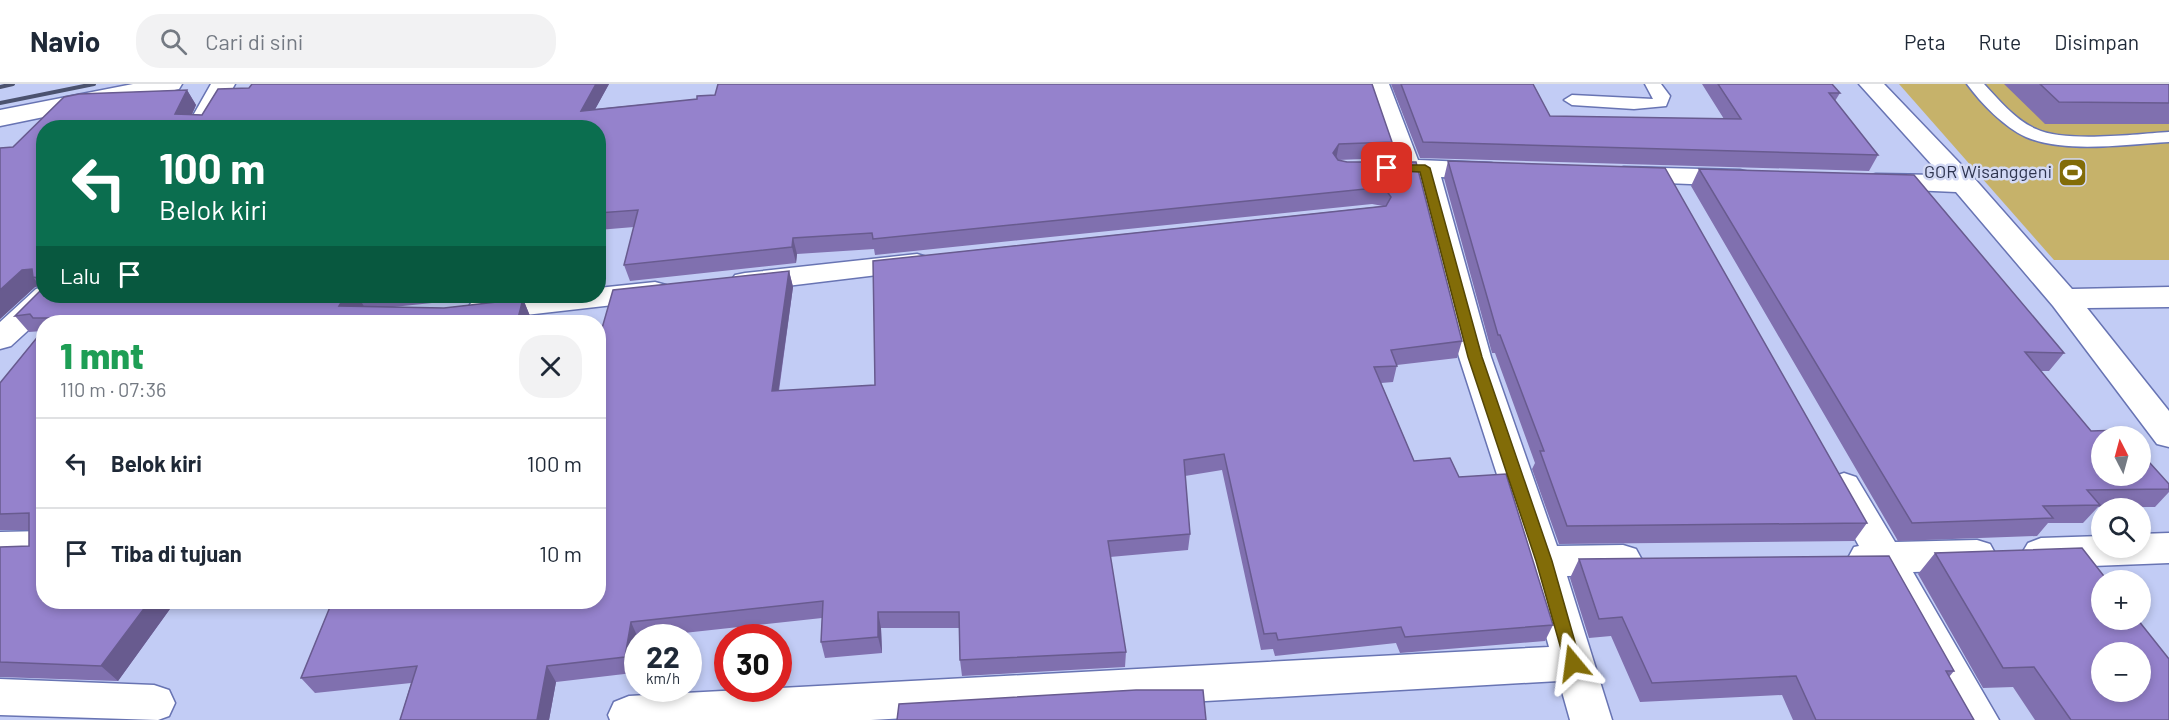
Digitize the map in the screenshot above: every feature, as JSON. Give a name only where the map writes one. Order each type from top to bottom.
[{"type":"street","points":[[0,118],[170,84]]},
{"type":"street","points":[[203,120],[223,84]]},
{"type":"street","points":[[1377,84],[1416,168],[1475,357],[1544,561],[1591,720]]},
{"type":"street","points":[[1871,84],[1964,184],[2064,299],[2169,435]]},
{"type":"street","points":[[1377,168],[1518,171]]},
{"type":"street","points":[[1599,174],[1763,179]]},
{"type":"street","points":[[1669,176],[1686,207]]},
{"type":"street","points":[[1846,181],[1964,184]]},
{"type":"street","points":[[719,285],[940,261]]},
{"type":"street","points":[[606,297],[684,289]]},
{"type":"street","points":[[2064,299],[2169,297]]},
{"type":"street","points":[[0,339],[39,303]]},
{"type":"street","points":[[460,312],[548,303]]},
{"type":"street","points":[[0,347],[33,345]]},
{"type":"street","points":[[1832,465],[1978,720]]},
{"type":"street","points":[[0,547],[36,546]]},
{"type":"street","points":[[1838,558],[2169,548]]},
{"type":"street","points":[[1544,561],[1662,560]]},
{"type":"street","points":[[629,715],[1573,663]]},
{"type":"street","points":[[0,697],[154,703]]},
{"type":"lane","points":[[1572,100],[1634,104],[1660,103],[1662,96],[1653,84]]},
{"type":"lane","points":[[1975,84],[2015,123],[2032,135],[2064,139],[2169,137]]},
{"type":"shaded area","name":"GOR Wisanggeni","points":[[1899,84],[2169,84],[2169,260],[2054,260]]},
{"type":"building","points":[[252,84],[596,84],[581,111],[697,99],[697,96],[715,95],[718,84],[1372,84],[1392,142],[1339,144],[1333,153],[1338,160],[1347,162],[1416,162],[1462,341],[1391,350],[1397,366],[1374,367],[1414,461],[1450,458],[1459,477],[1506,474],[1553,625],[1405,637],[1401,627],[1278,640],[1276,633],[1264,634],[1224,454],[1184,460],[1190,534],[1108,541],[1126,652],[960,660],[959,612],[878,612],[878,637],[821,642],[823,601],[624,624],[624,657],[547,666],[537,720],[400,720],[417,666],[301,678],[329,609],[606,609],[606,315],[613,290],[789,271],[772,391],[875,385],[873,261],[1386,206],[1391,197],[1386,190],[1375,188],[873,239],[872,233],[793,238],[792,247],[624,265],[638,210],[606,212],[606,120],[41,120],[64,97],[79,94],[187,90],[175,114],[202,115],[218,89],[249,88]]},
{"type":"building","points":[[1401,84],[1533,84],[1550,116],[1741,119],[1718,84],[1832,84],[1840,93],[1829,93],[1878,155],[1423,142]]},
{"type":"building","points":[[2040,84],[2169,84],[2169,103],[2059,102]]},
{"type":"building","points":[[36,124],[36,278],[33,277],[32,269],[22,270],[0,290],[0,148],[13,147]]},
{"type":"building","points":[[1448,161],[1665,168],[1867,523],[1567,526],[1540,451],[1544,451],[1500,335],[1498,335]]},
{"type":"building","points":[[1699,169],[1914,175],[2064,353],[2025,352],[2091,431],[2091,486],[2151,486],[2151,464],[2169,484],[2169,489],[2087,490],[2094,498],[2091,498],[2091,505],[2043,506],[2053,518],[1912,523]]},
{"type":"building","points":[[36,295],[36,303],[341,303],[339,306],[444,308],[488,303],[522,303],[519,315],[36,315],[36,318],[30,314],[15,316]]},
{"type":"building","points":[[36,339],[36,609],[144,609],[101,666],[0,662],[0,547],[29,546],[29,513],[0,514],[0,383]]},
{"type":"building","points":[[2082,548],[2099,570],[2091,570],[2091,630],[2146,630],[2169,659],[2169,720],[2071,720],[2034,667],[2003,668],[1935,553]]},
{"type":"building","points":[[1889,556],[1954,671],[1946,671],[1974,720],[1816,720],[1796,676],[1652,683],[1622,617],[1599,619],[1579,559]]},
{"type":"building","points":[[1136,690],[1203,690],[1206,720],[897,720],[899,704]]},
{"type":"railway","points":[[0,87],[13,84]]},
{"type":"railway","points":[[0,103],[94,84]]},
{"type":"place","name":"GOR Wisanggeni","points":[[2073,172]]},
{"type":"route","points":[[1387,168],[1425,168],[1475,357],[1544,561],[1573,663]]}]
